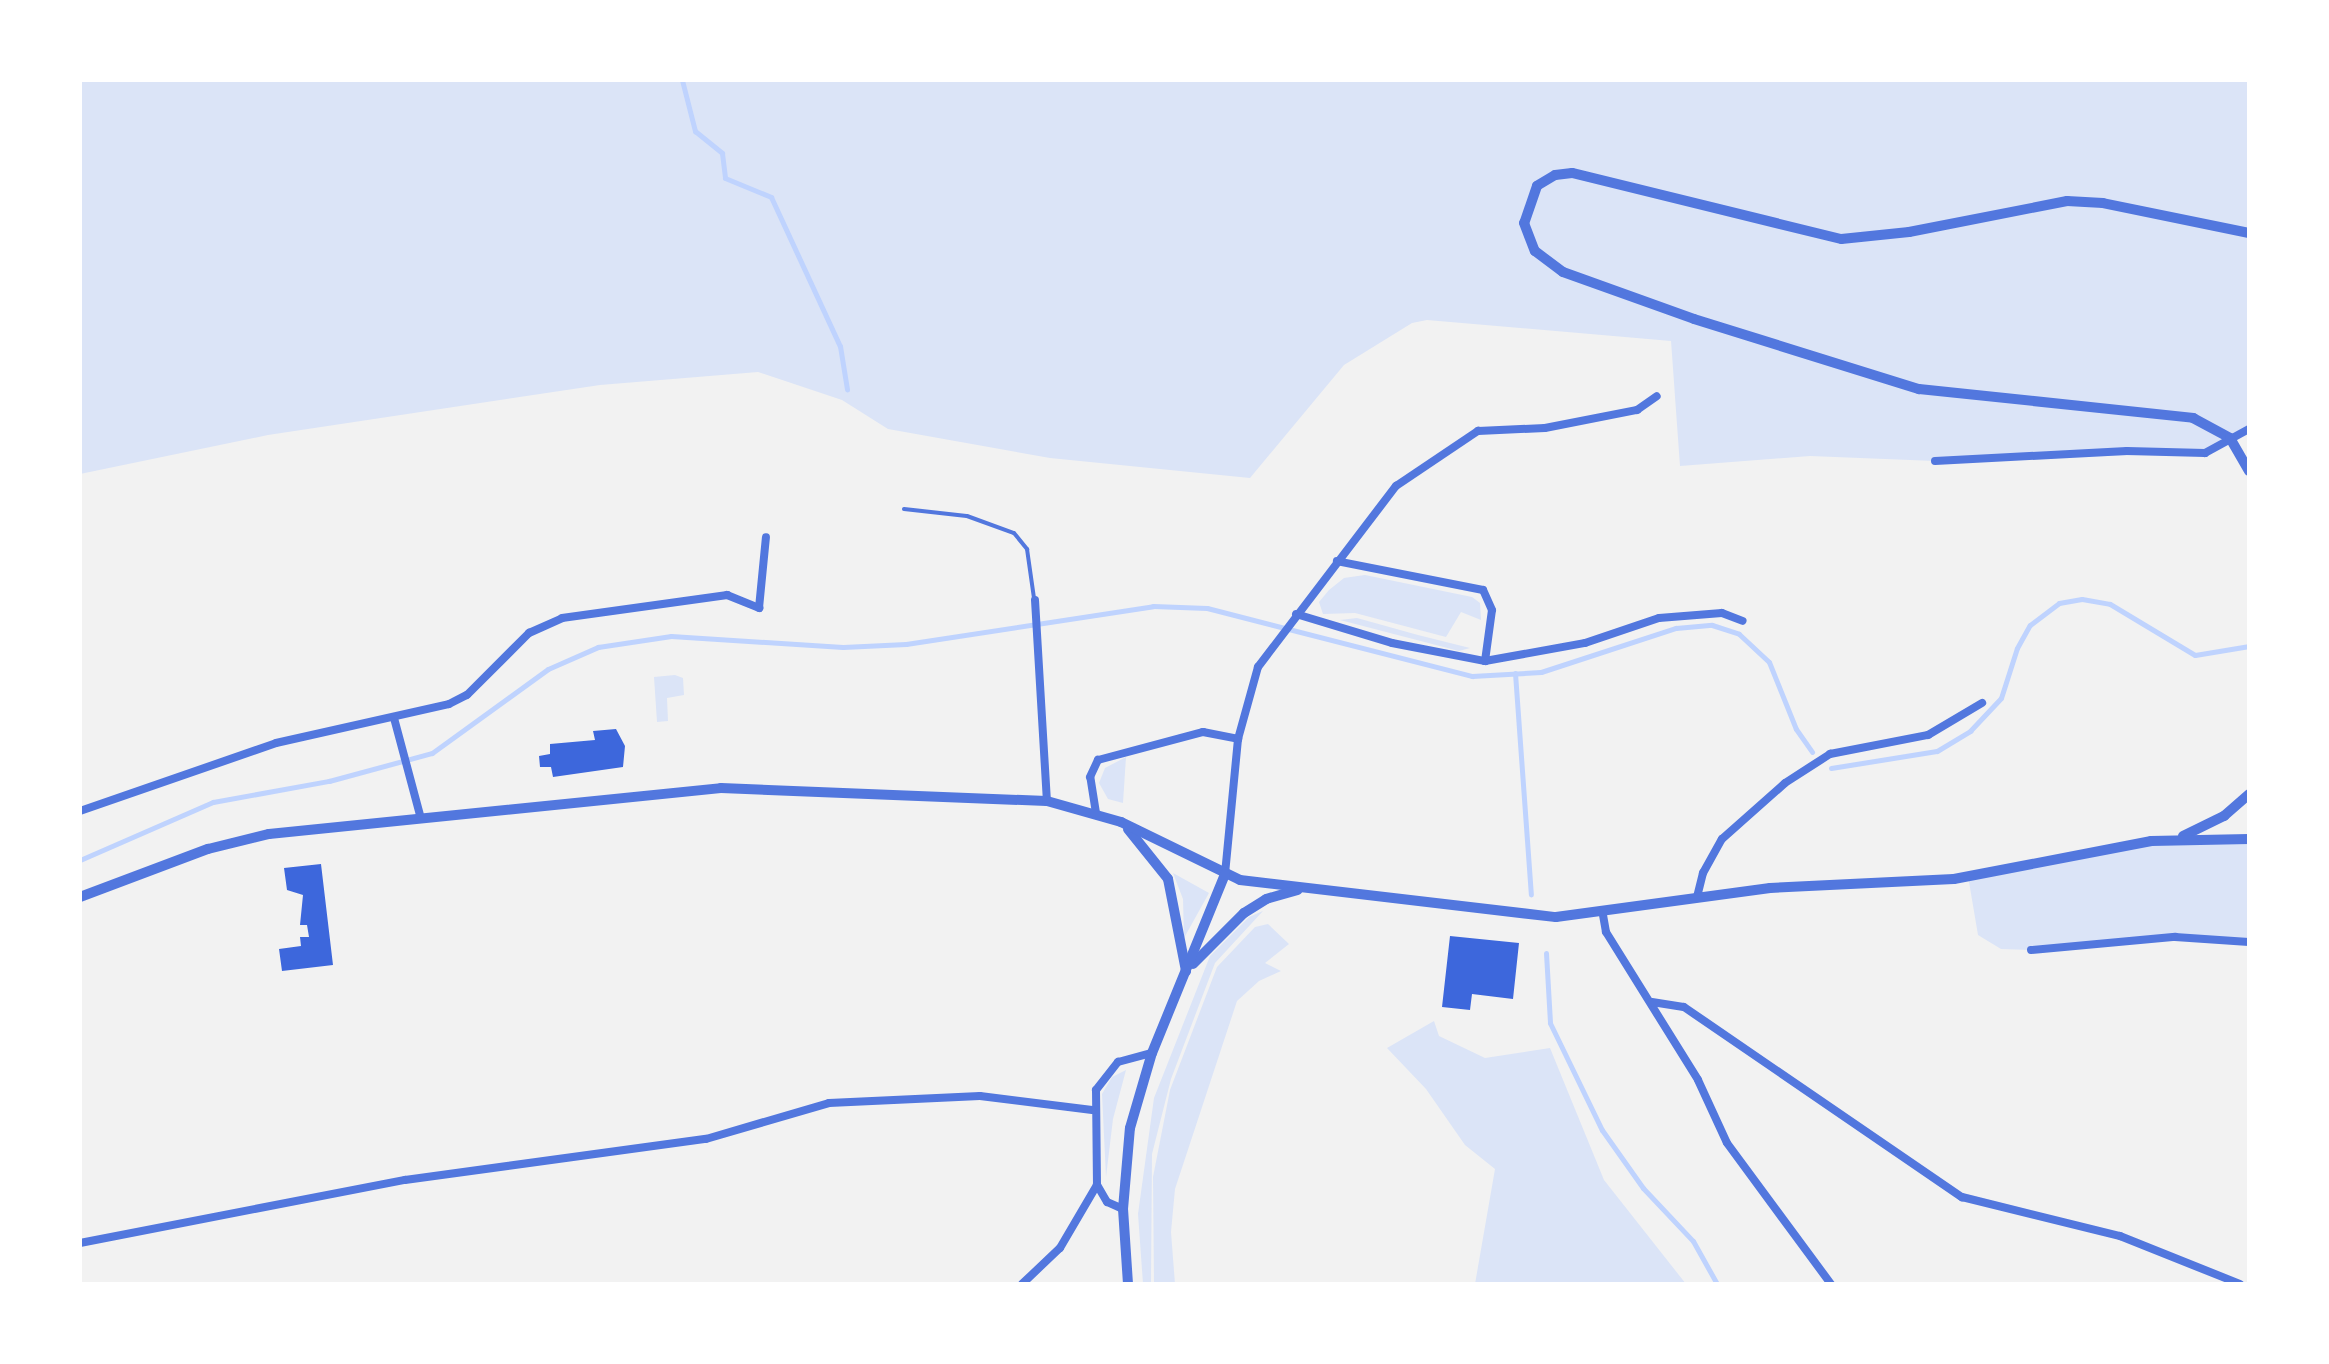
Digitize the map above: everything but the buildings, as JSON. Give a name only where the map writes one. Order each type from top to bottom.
[{"type":"street","points":[[2249,233],[2103,203],[2067,201],[1909,232],[1841,239],[1572,173],[1555,175],[1537,186],[1525,210],[1529,243],[1563,272],[1823,362],[1919,389],[2193,418],[2230,438],[2249,471]]},
{"type":"street","points":[[1128,1284],[1123,1209],[1130,1128],[1152,1053],[1225,874],[1238,739],[1258,667],[1337,561],[1411,472],[1478,431],[1545,428],[1637,410],[1657,396]]},
{"type":"street","points":[[1935,461],[2127,451],[2175,456],[2205,453],[2249,429]]},
{"type":"street","points":[[80,811],[276,743],[458,701],[529,633],[562,618],[727,595],[759,608],[766,537]]},
{"type":"street","points":[[1337,561],[1483,590],[1492,610],[1485,661]]},
{"type":"street","points":[[1035,600],[1047,801]]},
{"type":"street","points":[[1294,618],[1392,643],[1485,661],[1549,652],[1659,618],[1722,613],[1743,621]]},
{"type":"street","points":[[1697,897],[1703,873],[1722,839],[1785,783],[1830,754],[1928,735],[1982,703]]},
{"type":"street","points":[[394,718],[420,815]]},
{"type":"street","points":[[1096,813],[1090,777],[1098,760],[1203,732],[1238,739]]},
{"type":"street","points":[[80,897],[242,840],[420,815],[721,788],[1047,801],[1121,822],[1225,874],[1263,884],[1312,887],[1540,916],[1603,915],[1697,897],[1770,888],[1954,879],[2177,838],[2249,839]]},
{"type":"street","points":[[2177,838],[2224,816],[2249,794]]},
{"type":"street","points":[[1121,822],[1151,851],[1168,879],[1186,971]]},
{"type":"street","points":[[1186,971],[1244,913],[1266,899],[1312,887]]},
{"type":"street","points":[[1603,915],[1606,932],[1652,1002],[1727,1143],[1831,1284]]},
{"type":"street","points":[[2031,950],[2175,937],[2249,942]]},
{"type":"street","points":[[1652,1002],[1684,1007],[1962,1197],[2120,1236],[2240,1284]]},
{"type":"street","points":[[1123,1209],[1107,1202],[1097,1185],[1092,1110],[1100,1081],[1111,1068],[1152,1053]]},
{"type":"street","points":[[80,1243],[405,1180],[706,1139],[829,1103],[980,1096],[1092,1110]]},
{"type":"street","points":[[1022,1284],[1060,1248],[1097,1185]]},
{"type":"lane","points":[[904,509],[967,516],[1014,533],[1027,549],[1035,600]]},
{"type":"shaded area","points":[[80,80],[2249,80],[2249,429],[2205,453],[1935,461],[1810,456],[1680,466],[1671,341],[1427,320],[1412,323],[1344,365],[1250,478],[1050,458],[888,429],[842,400],[758,372],[600,385],[268,435],[80,474]]},
{"type":"shaded area","points":[[1365,575],[1472,597],[1480,603],[1481,620],[1461,612],[1446,637],[1355,613],[1323,614],[1319,602],[1329,590],[1344,578]]},
{"type":"shaded area","points":[[1357,618],[1470,648],[1459,651],[1340,620]]},
{"type":"shaded area","points":[[675,675],[683,678],[684,695],[667,698],[668,721],[657,722],[654,677]]},
{"type":"shaded area","points":[[1126,757],[1123,803],[1108,799],[1099,783],[1105,768]]},
{"type":"shaded area","points":[[2249,840],[2249,942],[2204,937],[2031,950],[2001,949],[1978,935],[1968,876],[2151,841]]},
{"type":"shaded area","points":[[1173,873],[1209,893],[1184,938],[1183,899]]},
{"type":"shaded area","points":[[1263,911],[1215,963],[1171,1079],[1152,1154],[1151,1284],[1143,1284],[1138,1214],[1154,1098],[1210,956],[1249,917]]},
{"type":"shaded area","points":[[1268,924],[1289,944],[1265,963],[1281,971],[1259,981],[1237,1001],[1175,1189],[1171,1232],[1175,1284],[1154,1284],[1153,1177],[1170,1090],[1217,967],[1255,927]]},
{"type":"shaded area","points":[[1434,1021],[1439,1036],[1485,1058],[1550,1048],[1604,1180],[1686,1284],[1475,1284],[1495,1169],[1465,1145],[1426,1089],[1387,1048]]},
{"type":"shaded area","points":[[1126,1070],[1113,1119],[1106,1177],[1102,1094],[1112,1077]]},
{"type":"waterway","points":[[682,80],[695,131],[722,153],[725,178],[771,197],[840,346],[847,389]]},
{"type":"waterway","points":[[1831,768],[1937,751],[1970,731],[2001,698],[2017,648],[2030,625],[2059,603],[2082,599],[2110,604],[2195,655],[2249,646]]},
{"type":"waterway","points":[[80,860],[213,802],[329,781],[432,753],[548,669],[598,647],[671,636],[843,647],[906,644],[1153,606],[1207,608],[1472,676],[1541,672],[1676,628],[1712,625],[1739,634],[1769,662],[1796,729],[1812,752]]},
{"type":"waterway","points":[[1515,673],[1531,894]]},
{"type":"waterway","points":[[1546,953],[1550,1023],[1602,1130],[1643,1188],[1693,1241],[1717,1284]]}]
